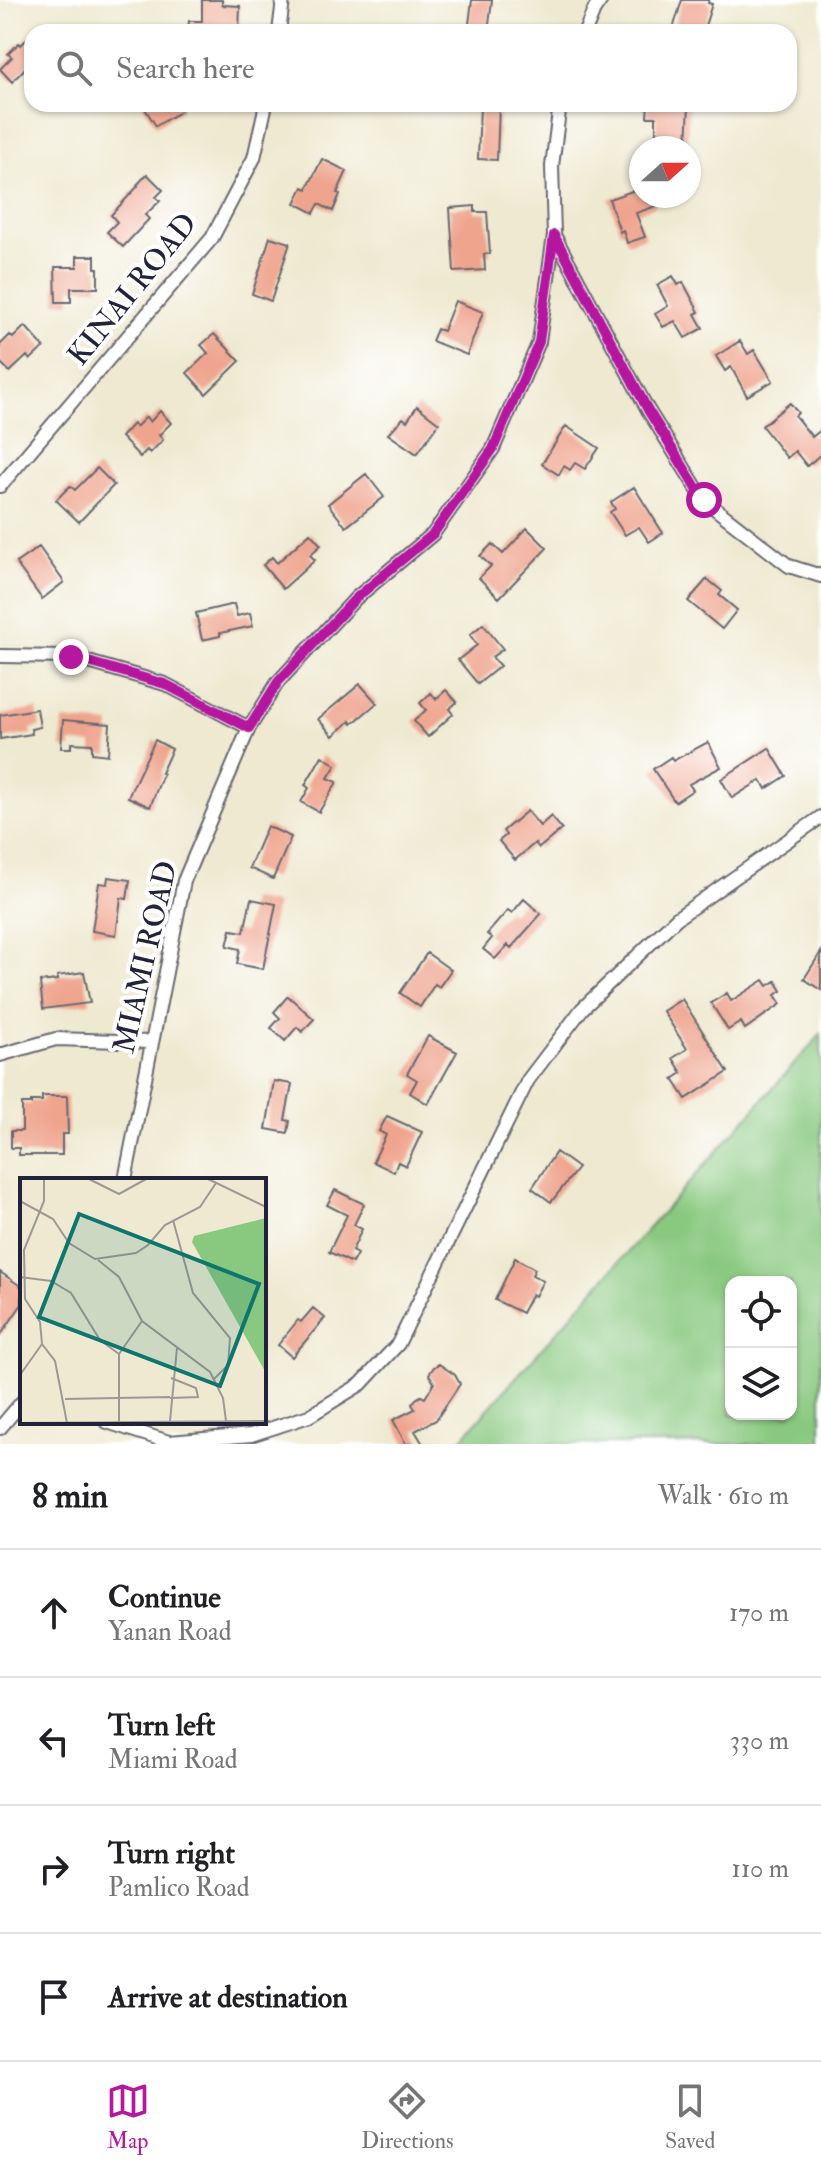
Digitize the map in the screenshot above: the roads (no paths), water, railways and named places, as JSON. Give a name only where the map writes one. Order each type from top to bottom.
[{"type":"street","points":[[280,24],[283,0]]},
{"type":"street","points":[[588,24],[601,0]]},
{"type":"street","name":"KINAI ROAD","points":[[0,486],[212,238],[254,158],[264,112]]},
{"type":"street","name":"MIAMI ROAD","points":[[125,1178],[184,881],[249,728],[278,682],[356,598],[433,534],[493,449],[539,342],[554,235],[552,166],[559,112]]},
{"type":"street","points":[[554,235],[648,410],[704,500],[789,566],[821,576]]},
{"type":"street","points":[[0,656],[71,657],[98,664],[165,684],[249,728]]},
{"type":"street","points":[[113,1424],[169,1442],[251,1435],[309,1416],[361,1384],[398,1344],[528,1080],[582,1009],[677,918],[821,817]]},
{"type":"street","points":[[0,1055],[56,1039],[151,1042]]},
{"type":"street","points":[[0,1428],[20,1404]]}]
